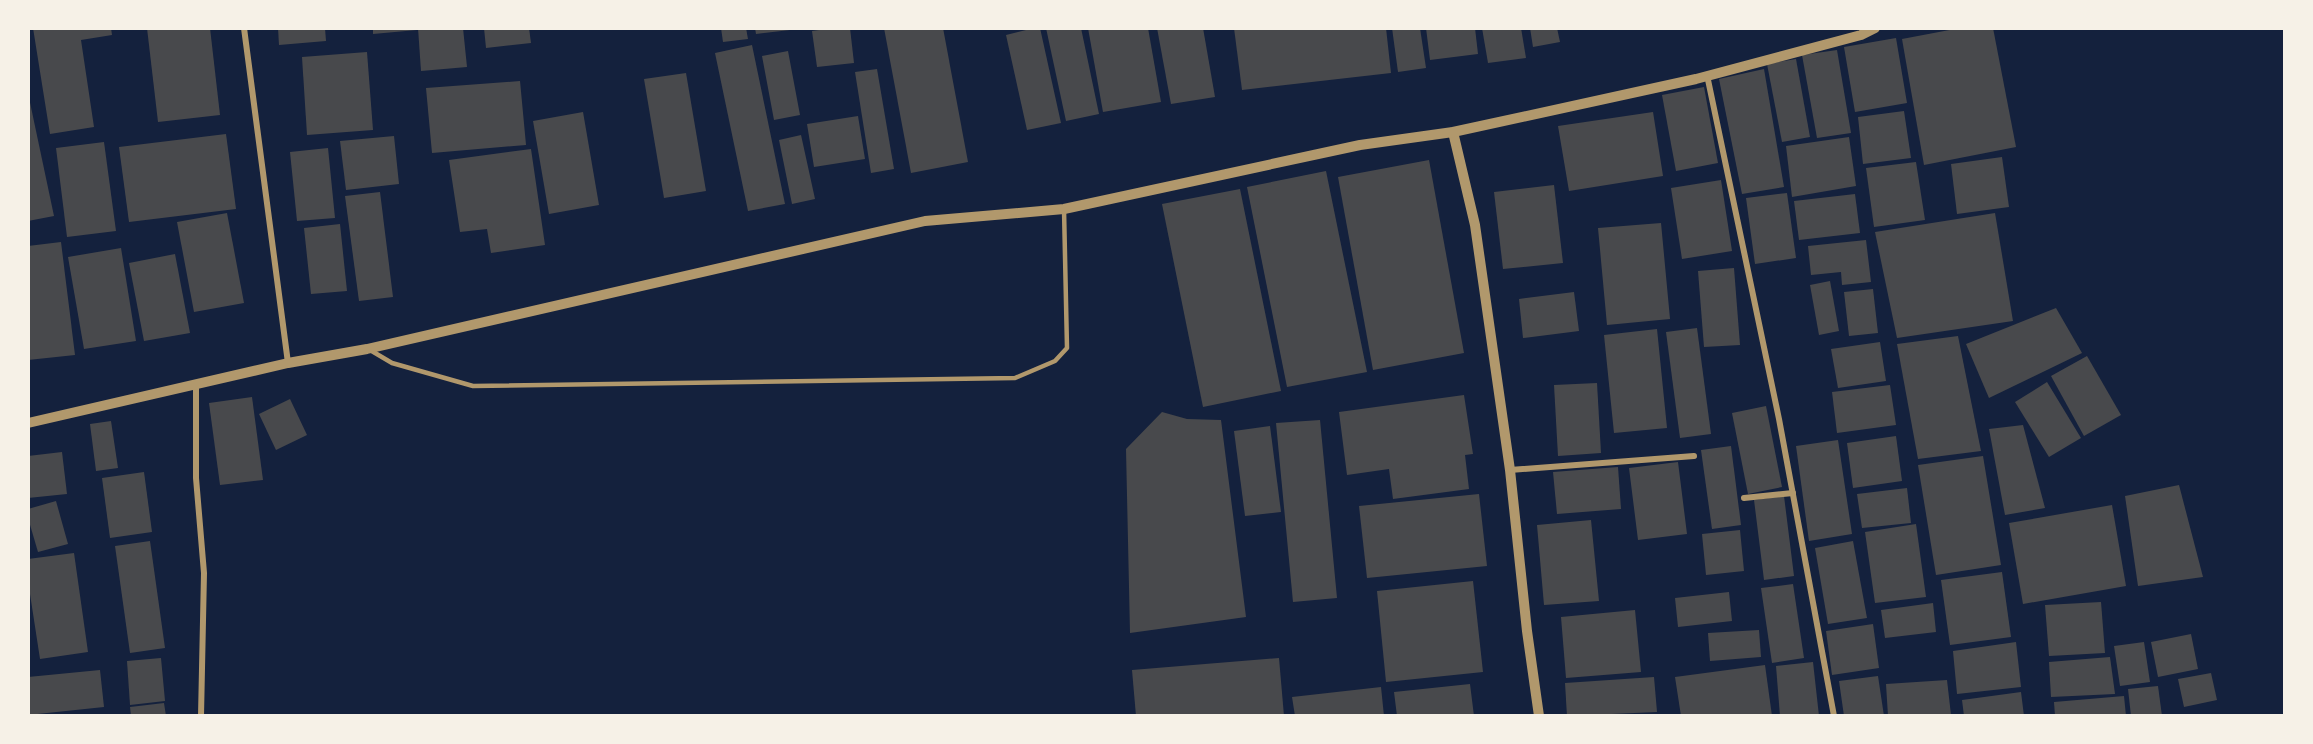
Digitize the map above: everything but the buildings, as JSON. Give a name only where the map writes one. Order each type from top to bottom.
[{"type":"street","points":[[244,28],[288,363]]},
{"type":"street","points":[[28,423],[288,363],[367,349],[926,221],[1064,210],[1360,145],[1454,132],[1707,75],[1861,35],[1875,28]]},
{"type":"street","points":[[1707,75],[1793,493],[1834,716]]},
{"type":"street","points":[[1454,132],[1475,225],[1510,470],[1527,631],[1539,716]]},
{"type":"street","points":[[196,384],[196,478],[204,573],[201,716]]},
{"type":"street","points":[[1510,470],[1694,456]]},
{"type":"street","points":[[1744,498],[1793,493]]},
{"type":"lane","points":[[367,349],[392,363],[473,386],[1015,378],[1055,361],[1067,348],[1064,210]]}]
